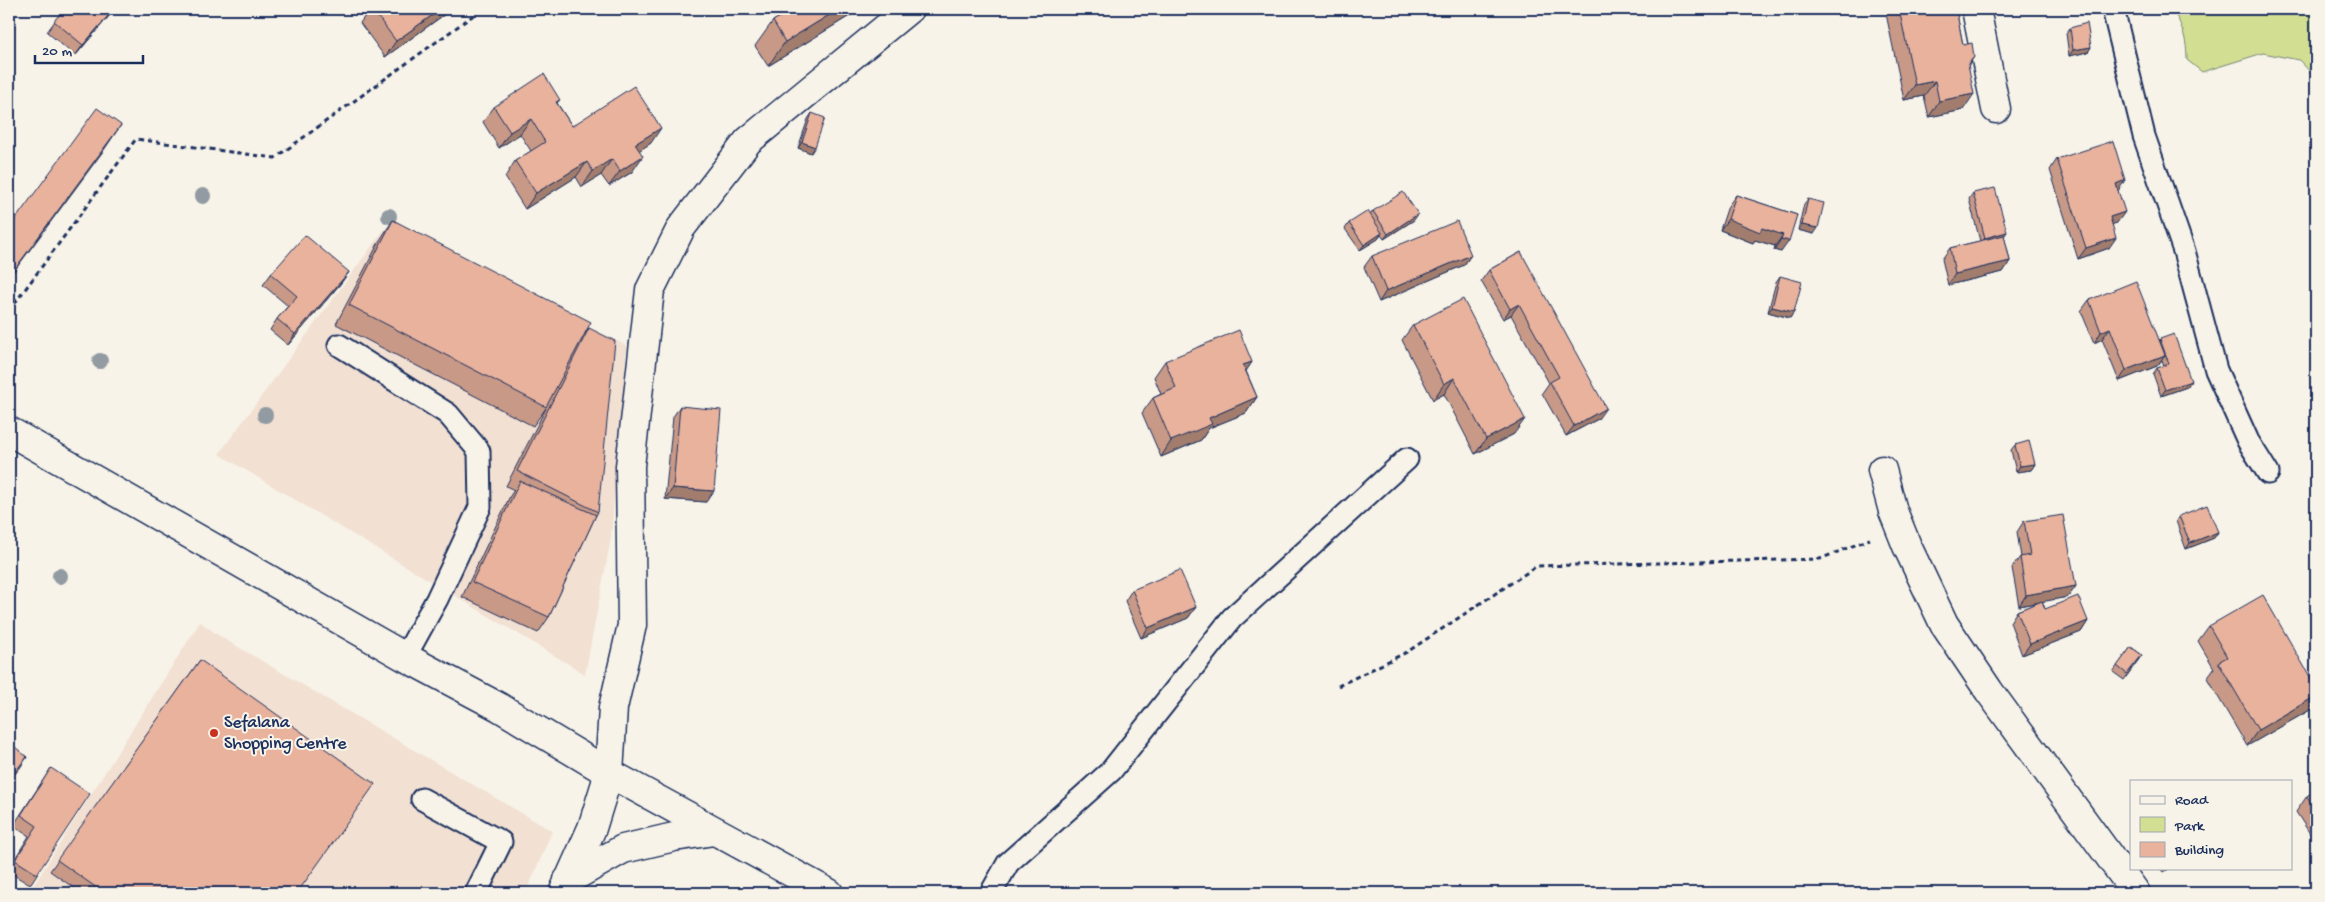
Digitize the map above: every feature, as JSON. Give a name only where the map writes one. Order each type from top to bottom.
[{"type":"street","points":[[1976,9],[1996,109]]},
{"type":"street","points":[[565,887],[592,828],[609,773],[613,708],[632,625],[630,466],[650,290],[681,228],[748,141],[900,11]]},
{"type":"street","points":[[9,431],[405,657],[499,707],[609,773],[829,893]]},
{"type":"street","points":[[1882,470],[1900,528],[1944,624],[1989,691],[2136,893]]},
{"type":"street","points":[[565,887],[623,849],[714,830]]},
{"type":"lane","points":[[2113,9],[2144,136],[2184,252],[2216,370],[2248,441],[2268,473]]},
{"type":"lane","points":[[339,345],[448,414],[479,451],[480,508],[437,599],[405,657]]},
{"type":"lane","points":[[991,893],[1008,863],[1111,771],[1232,618],[1408,459]]},
{"type":"lane","points":[[422,799],[501,842],[476,893]]},
{"type":"path","points":[[9,311],[136,139],[275,158],[482,9]]},
{"type":"path","points":[[1338,686],[1407,652],[1537,566],[1820,559],[1900,528]]},
{"type":"shaded area","points":[[386,227],[627,346],[611,538],[585,674],[219,454]]},
{"type":"shaded area","points":[[200,622],[221,637],[552,831],[526,893],[33,893],[30,891]]},
{"type":"green space","points":[[2170,9],[2316,9],[2316,78],[2299,60],[2263,53],[2202,72],[2187,60],[2181,26]]},
{"type":"building","points":[[64,9],[114,9],[83,45],[54,21]]},
{"type":"building","points":[[372,9],[441,9],[396,41]]},
{"type":"building","points":[[793,9],[839,9],[785,42],[773,21]]},
{"type":"building","points":[[1899,9],[1956,9],[1963,45],[1972,43],[1974,57],[1968,64],[1974,94],[1939,101],[1935,81],[1915,85]]},
{"type":"building","points":[[2087,23],[2091,47],[2073,50],[2070,28]]},
{"type":"building","points":[[544,74],[560,100],[556,102],[572,126],[634,86],[661,128],[635,144],[643,156],[620,171],[612,159],[593,171],[587,162],[536,193],[515,161],[545,142],[531,119],[510,132],[494,107]]},
{"type":"building","points":[[97,108],[121,125],[9,277],[9,228]]},
{"type":"building","points":[[812,113],[825,118],[815,147],[802,142]]},
{"type":"building","points":[[2113,141],[2125,180],[2116,184],[2125,212],[2110,217],[2116,238],[2086,248],[2057,159]]},
{"type":"building","points":[[1995,188],[2007,232],[1985,238],[1973,193]]},
{"type":"building","points":[[1403,192],[1418,214],[1388,234],[1373,211]]},
{"type":"building","points":[[1736,195],[1797,215],[1789,241],[1781,239],[1783,235],[1762,228],[1760,232],[1728,219]]},
{"type":"building","points":[[1808,199],[1824,203],[1818,228],[1802,225]]},
{"type":"building","points":[[1368,211],[1382,233],[1364,245],[1349,223]]},
{"type":"building","points":[[393,220],[591,322],[546,407],[349,305]]},
{"type":"building","points":[[1457,221],[1471,255],[1386,291],[1372,256]]},
{"type":"building","points":[[305,235],[349,272],[295,334],[277,319],[297,296],[271,274]]},
{"type":"building","points":[[2004,235],[2010,261],[1955,274],[1950,248]]},
{"type":"building","points":[[1521,252],[1606,408],[1574,426],[1550,382],[1559,377],[1519,304],[1510,309],[1489,270]]},
{"type":"building","points":[[1780,276],[1802,282],[1794,312],[1772,307]]},
{"type":"building","points":[[2136,281],[2165,355],[2126,370],[2110,328],[2101,332],[2089,300]]},
{"type":"building","points":[[1463,299],[1525,419],[1486,439],[1454,378],[1444,384],[1413,325]]},
{"type":"building","points":[[589,328],[615,341],[598,512],[517,471]]},
{"type":"building","points":[[1239,330],[1252,362],[1243,365],[1257,397],[1209,418],[1212,424],[1171,441],[1153,398],[1176,388],[1165,361]]},
{"type":"building","points":[[2174,334],[2191,381],[2165,390],[2157,368],[2169,364],[2160,339]]},
{"type":"building","points":[[680,406],[721,410],[714,491],[673,488]]},
{"type":"building","points":[[2029,441],[2035,464],[2020,466],[2015,445]]},
{"type":"building","points":[[520,481],[596,515],[549,617],[472,582]]},
{"type":"building","points":[[2207,505],[2218,532],[2190,543],[2179,516]]},
{"type":"building","points":[[2063,515],[2076,586],[2026,595],[2020,557],[2030,555],[2024,521]]},
{"type":"building","points":[[1180,570],[1196,607],[1148,628],[1132,590]]},
{"type":"building","points":[[2263,595],[2316,687],[2316,696],[2258,730],[2218,662],[2227,657],[2209,626]]},
{"type":"building","points":[[2078,596],[2088,621],[2030,644],[2017,611],[2042,601],[2045,609]]},
{"type":"building","points":[[2131,647],[2142,655],[2127,674],[2117,666]]},
{"type":"building","name":"Sefalana Shopping Centre","points":[[200,660],[375,784],[297,893],[104,893],[57,860]]},
{"type":"building","points":[[9,742],[27,757],[9,779]]},
{"type":"building","points":[[51,768],[90,794],[37,874],[15,860],[37,826],[21,815]]},
{"type":"building","points":[[2316,790],[2316,811],[2307,796]]},
{"type":"place","name":"Sefalana Shopping Centre","points":[[214,733]]}]
